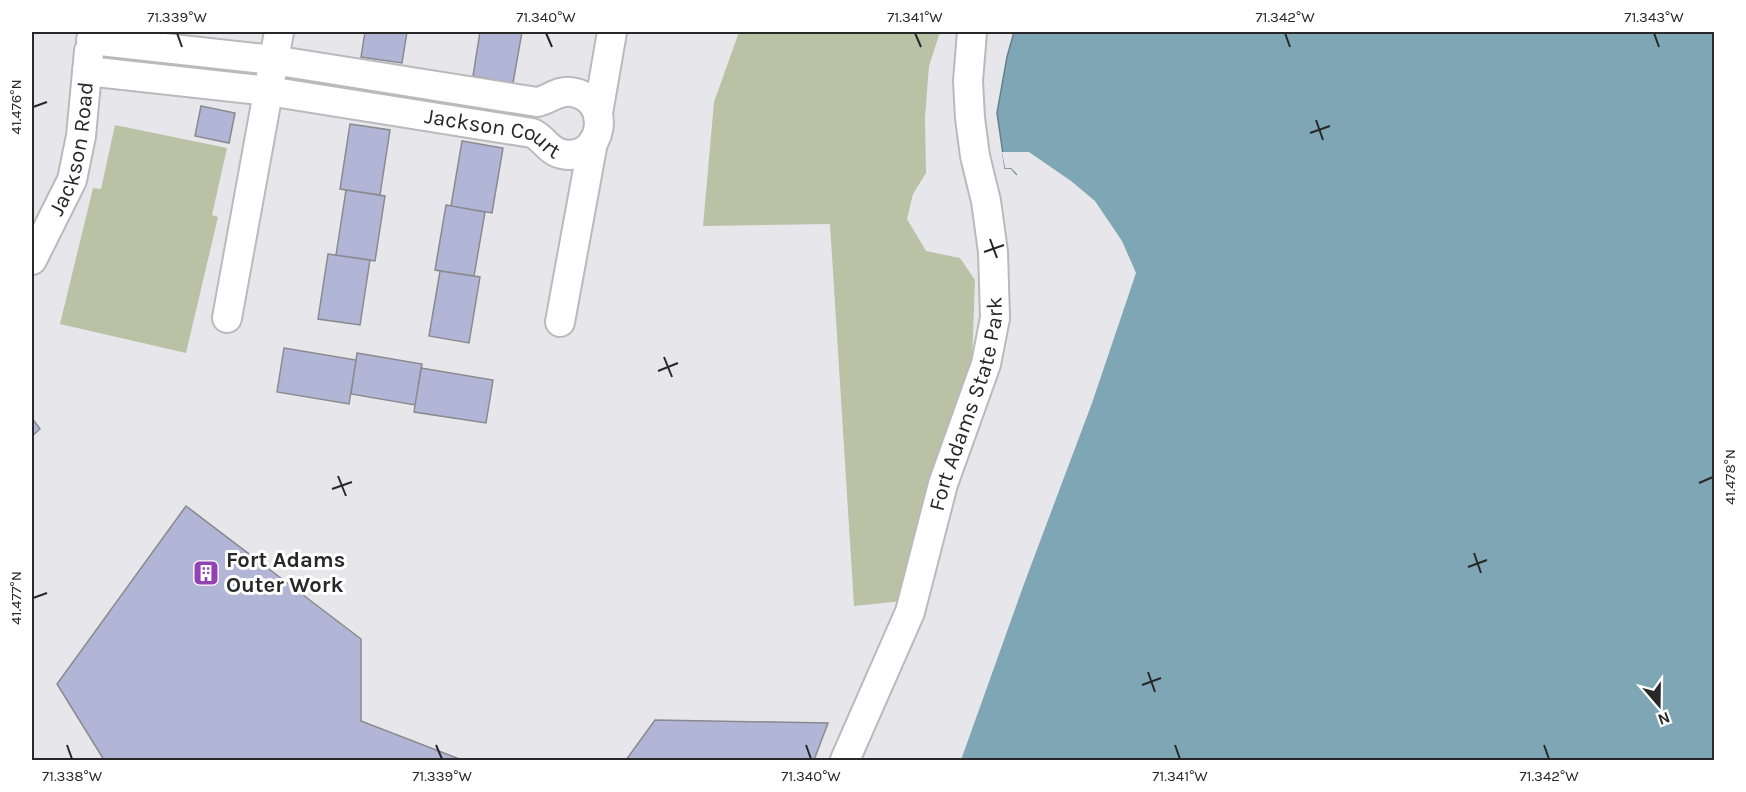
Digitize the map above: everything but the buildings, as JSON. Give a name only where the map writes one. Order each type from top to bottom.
[{"type":"street","points":[[227,318],[279,32]]},
{"type":"street","points":[[598,113],[612,32]]},
{"type":"street","name":"Fort Adams State Park","points":[[845,760],[910,612],[943,484],[986,364],[995,318],[993,252],[970,118],[968,81],[972,32]]},
{"type":"street","name":"Jackson Court","points":[[87,71],[268,91],[532,134],[562,154],[582,152],[593,142],[599,129],[598,113],[589,100],[580,94],[570,92],[559,93],[537,102],[273,60],[91,36]]},
{"type":"street","name":"Jackson Road","points":[[32,260],[72,180],[81,136],[91,36]]},
{"type":"street","points":[[560,322],[593,142]]},
{"type":"green space","points":[[739,32],[940,32],[929,66],[925,118],[926,173],[913,194],[907,219],[926,251],[960,258],[975,280],[971,389],[902,601],[854,606],[830,224],[703,226],[714,102]]},
{"type":"green space","points":[[115,125],[227,148],[212,215],[218,217],[186,353],[60,324],[93,188],[101,189]]},
{"type":"water","points":[[1014,32],[1714,32],[1714,760],[904,760],[1068,333],[1082,291],[1081,246],[1011,168],[1005,168],[997,113]]},
{"type":"pier","points":[[1002,152],[1029,152],[1095,201],[1122,241],[1136,273],[1092,403],[961,760],[901,760],[920,702],[950,583],[990,473],[1019,418],[1039,371],[1065,332],[1079,291],[1078,247],[1016,178],[1017,174],[1011,168],[1005,168]]},
{"type":"place","name":"Fort Adams Outer Work","points":[[206,573]]}]
